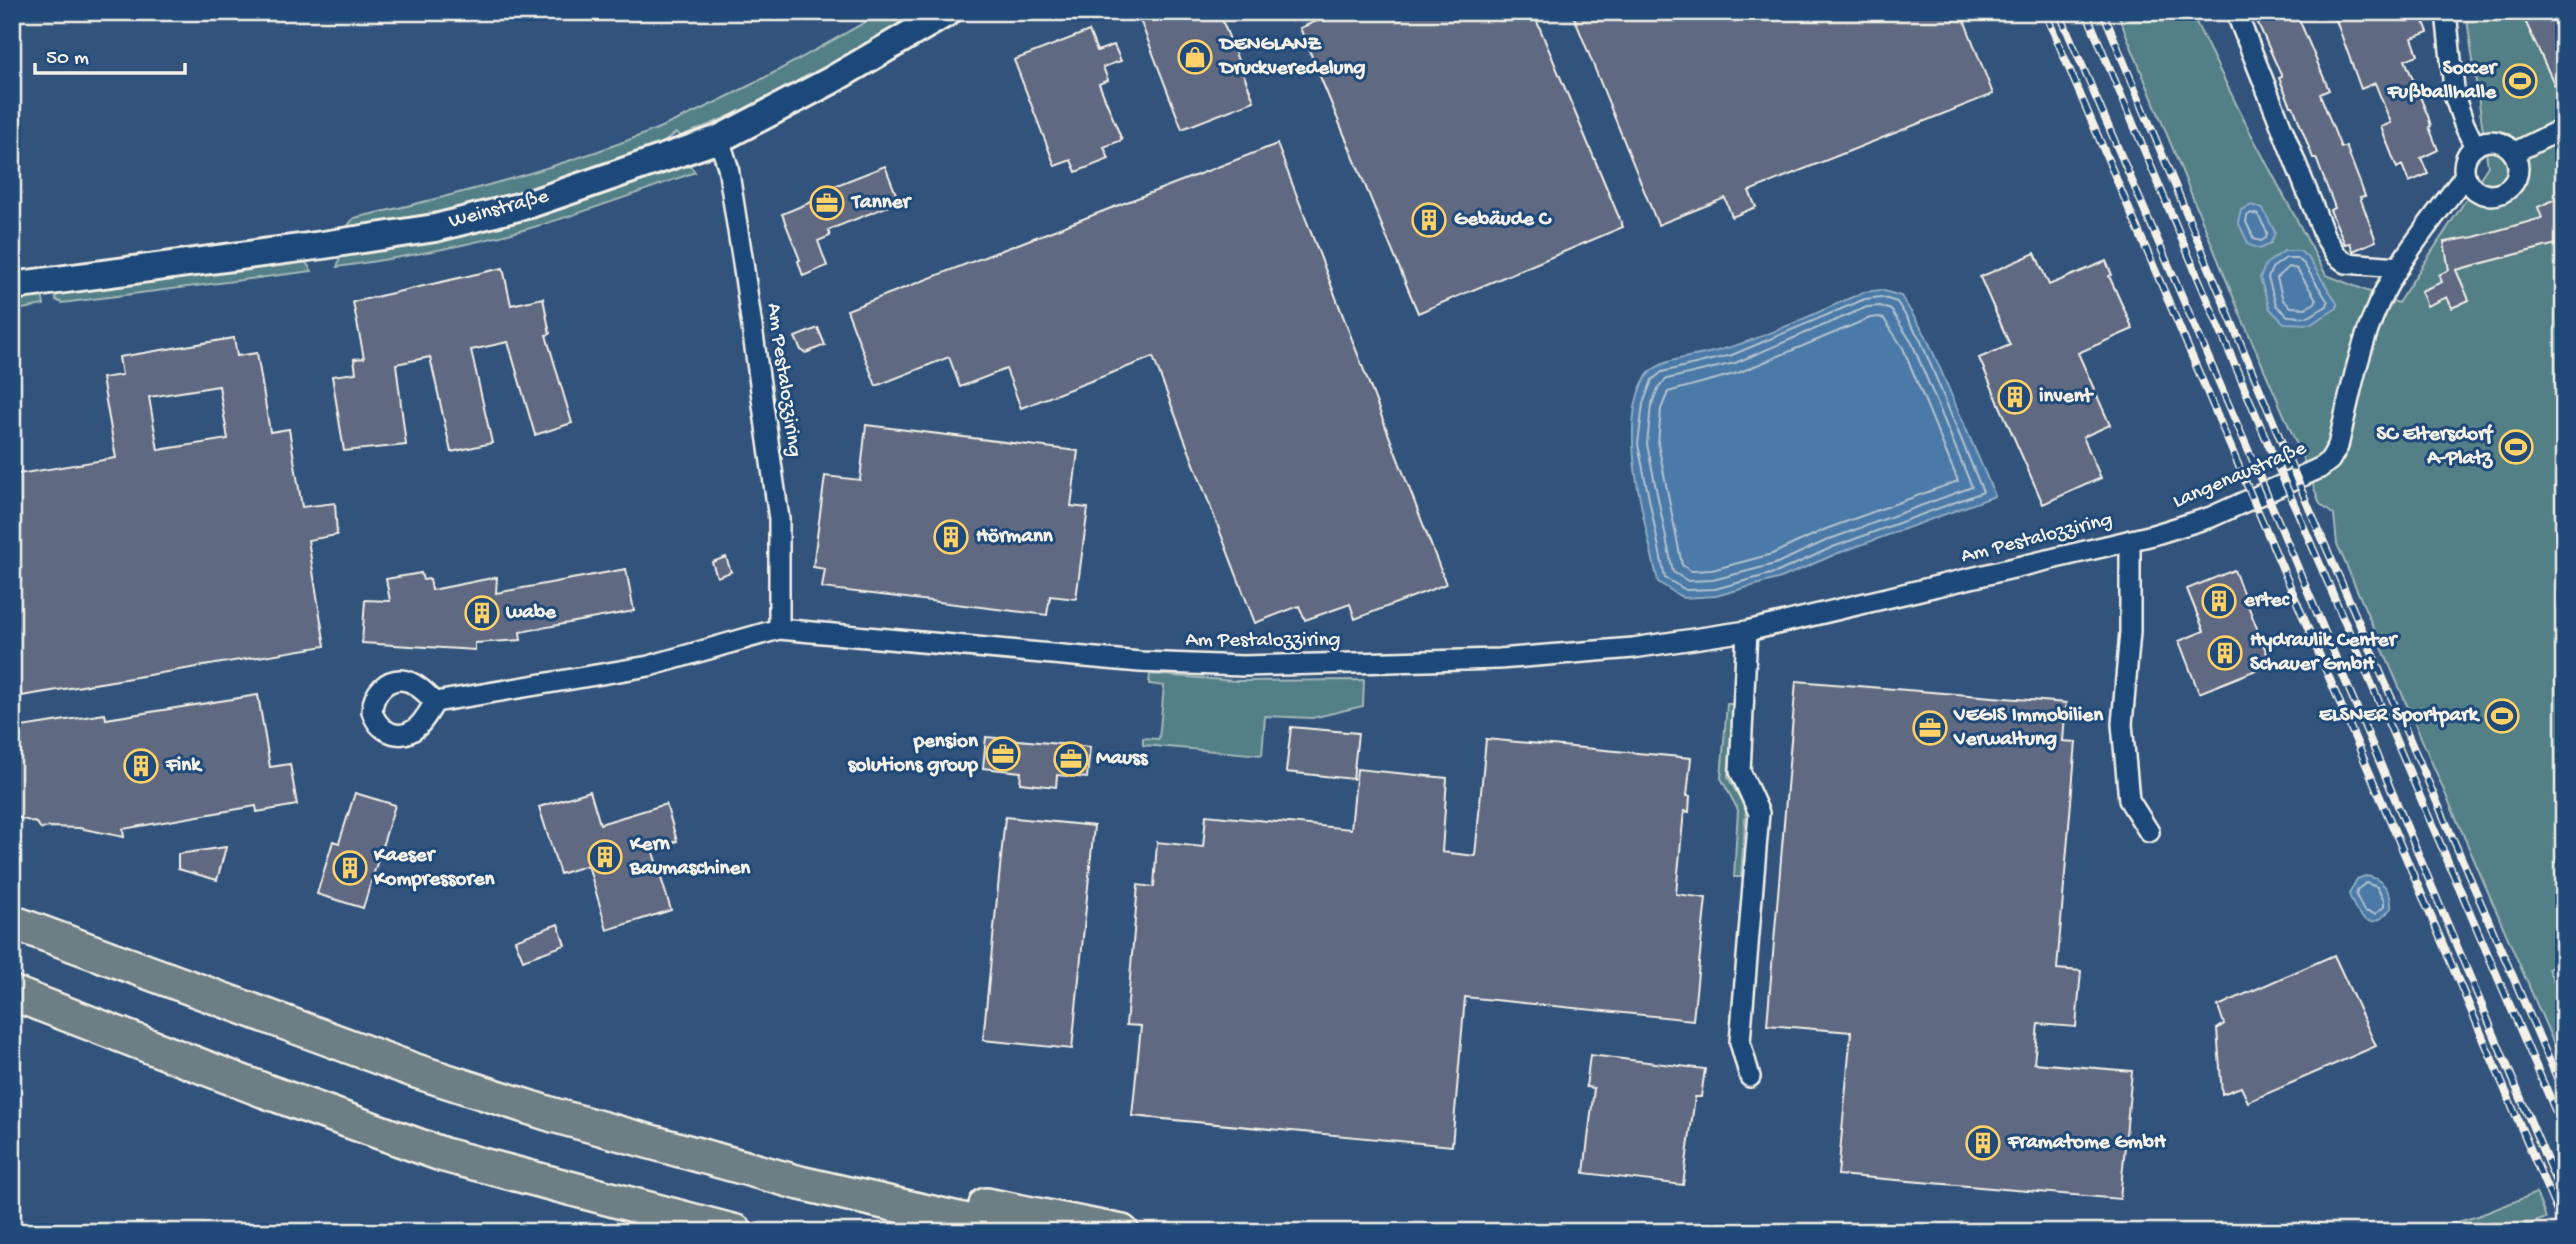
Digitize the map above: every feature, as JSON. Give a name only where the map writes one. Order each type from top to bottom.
[{"type":"highway","points":[[12,922],[416,1071],[553,1115],[800,1184],[1016,1232]]},
{"type":"highway","points":[[12,993],[263,1090],[444,1155],[736,1232]]},
{"type":"highway","points":[[800,1184],[857,1185],[936,1195],[1122,1232]]},
{"type":"main road","name":"Weinstraße","points":[[12,286],[323,246],[435,228],[530,204],[719,139],[830,81],[948,12]]},
{"type":"street","points":[[2236,12],[2325,237],[2337,256],[2346,263],[2399,267]]},
{"type":"street","points":[[2446,12],[2455,98],[2464,124],[2475,147],[2483,142],[2495,141],[2505,145],[2513,153],[2518,168],[2517,176],[2508,189],[2500,194],[2479,192],[2471,186],[2465,175]]},
{"type":"street","points":[[2513,153],[2564,128]]},
{"type":"street","name":"Am Pestalozziring","points":[[719,139],[728,167],[779,519],[779,629]]},
{"type":"street","name":"Langenaustraße","points":[[2130,540],[2211,517],[2320,468],[2330,460],[2337,446],[2366,336],[2378,306],[2399,267],[2465,175],[2464,164],[2475,147]]},
{"type":"street","name":"Am Pestalozziring","points":[[435,702],[649,666],[779,629],[1140,662],[1244,666],[1499,659],[1633,648],[1747,631],[2130,540],[2130,632],[2122,724],[2129,800],[2149,832]]},
{"type":"street","points":[[1747,631],[1740,771],[1759,813],[1740,1042],[1750,1077]]},
{"type":"green space","points":[[883,12],[926,12],[806,80],[713,123],[681,136],[676,133],[659,146],[503,197],[444,211],[346,228],[354,218],[525,175],[659,128],[757,82]]},
{"type":"green space","points":[[2117,12],[2191,12],[2250,132],[2326,275],[2398,303],[2488,166],[2466,12],[2564,12],[2564,962],[2548,969],[2564,1003],[2564,1067],[2337,544],[2334,515],[2320,504]]},
{"type":"green space","points":[[678,166],[691,167],[695,172],[527,229],[433,251],[337,267],[341,255]]},
{"type":"green space","points":[[304,260],[312,271],[62,303],[56,300],[54,292]]},
{"type":"green space","points":[[42,294],[44,305],[12,311],[12,302]]},
{"type":"green space","points":[[1150,674],[1236,681],[1364,680],[1363,706],[1312,718],[1265,716],[1262,755],[1143,745],[1143,738],[1159,739],[1164,686],[1149,684]]},
{"type":"green space","points":[[1727,704],[1734,704],[1728,777],[1746,809],[1741,877],[1734,877],[1738,810],[1721,778]]},
{"type":"green space","points":[[2536,1193],[2546,1218],[2508,1232],[2424,1232],[2478,1216]]},
{"type":"water","points":[[2252,205],[2263,209],[2275,232],[2271,243],[2260,249],[2249,245],[2238,222],[2241,210]]},
{"type":"water","points":[[2284,251],[2300,251],[2309,259],[2337,303],[2337,308],[2311,324],[2284,323],[2270,309],[2260,278],[2266,264]]},
{"type":"water","points":[[1881,290],[1901,296],[1926,336],[1995,496],[1836,554],[1781,578],[1716,596],[1683,598],[1658,582],[1641,507],[1633,449],[1637,397],[1646,377],[1664,363],[1725,349],[1785,327],[1864,292]]},
{"type":"water","points":[[2365,876],[2381,882],[2390,896],[2391,908],[2384,916],[2371,922],[2356,910],[2349,894],[2357,879]]},
{"type":"building","name":"DENGLANZ Druckveredelung","points":[[1137,12],[1219,12],[1254,101],[1182,129]]},
{"type":"building","points":[[1338,12],[1533,12],[1623,227],[1418,313],[1300,28]]},
{"type":"building","points":[[1572,12],[1961,12],[1993,94],[1749,191],[1756,207],[1732,217],[1725,198],[1658,225]]},
{"type":"building","points":[[2253,12],[2296,12],[2329,90],[2320,94],[2341,148],[2346,146],[2365,196],[2360,197],[2376,241],[2353,251],[2350,243],[2345,244],[2330,210],[2335,208],[2316,158],[2313,158],[2279,78],[2282,77]]},
{"type":"building","points":[[2333,12],[2420,12],[2428,32],[2412,38],[2418,55],[2405,60],[2428,116],[2429,127],[2438,150],[2421,158],[2428,174],[2409,182],[2402,165],[2397,168],[2381,127],[2391,123],[2375,83],[2361,89]]},
{"type":"building","points":[[2521,12],[2564,12],[2564,105]]},
{"type":"building","points":[[1089,31],[1097,51],[1114,45],[1121,61],[1103,67],[1108,80],[1099,84],[1122,140],[1104,147],[1109,159],[1076,172],[1071,160],[1055,166],[1014,60]]},
{"type":"building","points":[[1277,144],[1446,584],[1355,619],[1350,604],[1305,620],[1299,606],[1255,623],[1153,357],[1021,408],[1006,369],[960,387],[949,357],[876,386],[847,310]]},
{"type":"building","points":[[885,166],[899,202],[828,230],[830,236],[818,241],[827,266],[803,276],[798,261],[800,260],[782,214],[816,200],[814,194]]},
{"type":"building","points":[[2564,195],[2564,242],[2456,270],[2469,300],[2452,308],[2447,297],[2427,306],[2421,291],[2442,282],[2439,275],[2449,270],[2444,242],[2474,237],[2542,218],[2538,207]]},
{"type":"building","points":[[2035,253],[2049,285],[2106,261],[2112,275],[2109,276],[2133,329],[2078,353],[2110,425],[2083,437],[2101,478],[2043,504],[1979,358],[2010,345],[1980,277]]},
{"type":"building","points":[[503,268],[511,305],[543,298],[550,334],[546,335],[572,423],[535,435],[508,342],[471,350],[492,443],[451,452],[430,357],[396,364],[406,445],[344,451],[332,376],[356,373],[354,359],[364,358],[353,302]]},
{"type":"building","points":[[818,328],[825,345],[806,353],[801,350],[795,337]]},
{"type":"building","points":[[234,338],[237,356],[257,353],[270,432],[289,429],[302,507],[335,503],[337,535],[308,540],[325,646],[21,696],[12,640],[12,475],[116,458],[102,378],[122,375],[119,357]],"holes":[[[219,386],[228,439],[158,450],[149,397]]]},
{"type":"building","name":"Hörmann","points":[[866,425],[1078,451],[1071,506],[1088,508],[1076,599],[1050,596],[1047,615],[822,588],[825,569],[813,567],[825,476],[860,480]]},
{"type":"building","points":[[726,557],[731,572],[717,577],[712,562]]},
{"type":"building","points":[[626,569],[634,611],[520,632],[521,640],[475,643],[475,650],[362,643],[365,600],[390,601],[386,579],[421,573],[423,580],[430,579],[432,590],[497,577],[496,593]]},
{"type":"building","name":"Hydraulik Center Schauer GmbH","points":[[2234,570],[2271,664],[2199,693],[2179,641],[2204,631],[2187,589]]},
{"type":"building","points":[[1796,681],[2066,703],[2063,741],[2076,742],[2057,969],[2081,971],[2076,1027],[2038,1024],[2034,1063],[2132,1071],[2120,1199],[1838,1175],[1851,1032],[1767,1025]]},
{"type":"building","name":"Fink","points":[[258,695],[270,767],[290,764],[297,805],[257,812],[256,806],[123,829],[124,837],[79,828],[41,829],[37,823],[12,816],[12,735],[16,734],[15,728],[105,714],[106,719]]},
{"type":"building","points":[[1291,727],[1358,733],[1353,779],[1286,772]]},
{"type":"building","points":[[986,737],[1090,747],[1087,778],[1057,775],[1056,787],[1020,783],[1021,772],[983,768]]},
{"type":"building","points":[[1486,739],[1691,758],[1687,796],[1690,796],[1689,812],[1684,811],[1676,894],[1706,898],[1693,1020],[1465,997],[1452,1146],[1132,1116],[1141,1026],[1126,1025],[1138,885],[1154,887],[1157,842],[1203,847],[1206,815],[1351,829],[1357,769],[1447,778],[1442,852],[1475,856]]},
{"type":"building","name":"Kern Baumaschinen","points":[[590,791],[600,824],[666,804],[677,841],[652,849],[671,910],[607,930],[588,865],[560,874],[539,807]]},
{"type":"building","name":"Kaeser Kompressoren","points":[[355,793],[395,805],[363,908],[317,894],[333,841],[339,843]]},
{"type":"building","points":[[1005,817],[1094,826],[1072,1049],[983,1040]]},
{"type":"building","points":[[226,847],[217,880],[178,869],[178,854]]},
{"type":"building","points":[[558,924],[565,945],[523,960],[515,940]]},
{"type":"building","points":[[2334,955],[2376,1046],[2248,1102],[2241,1087],[2222,1094],[2217,1029],[2224,1024],[2218,1006]]},
{"type":"building","points":[[1590,1055],[1705,1069],[1701,1097],[1695,1097],[1683,1185],[1584,1173],[1594,1088],[1586,1087]]},
{"type":"railway","points":[[2045,12],[2564,1228]]},
{"type":"railway","points":[[2059,12],[2253,461],[2564,1201]]},
{"type":"railway","points":[[2086,12],[2272,453],[2564,1131]]},
{"type":"railway","points":[[2103,12],[2309,508],[2564,1094]]},
{"type":"place","name":"DENGLANZ Druckveredelung","points":[[1195,57]]},
{"type":"place","name":"Soccer Fußballhalle","points":[[2520,81]]},
{"type":"place","name":"Tanner","points":[[827,203]]},
{"type":"place","name":"Gebäude C","points":[[1429,220]]},
{"type":"place","name":"invent","points":[[2015,397]]},
{"type":"place","name":"SC Eltersdorf A-Platz","points":[[2516,447]]},
{"type":"place","name":"Hörmann","points":[[951,537]]},
{"type":"place","name":"ertec","points":[[2219,601]]},
{"type":"place","name":"wabe","points":[[482,613]]},
{"type":"place","name":"Hydraulik Center Schauer GmbH","points":[[2225,653]]},
{"type":"place","name":"ELSNER Sportpark","points":[[2502,716]]},
{"type":"place","name":"VEGIS Immobilien Verwaltung","points":[[1930,728]]},
{"type":"place","name":"pension solutions group","points":[[1003,754]]},
{"type":"place","name":"Mauss","points":[[1071,759]]},
{"type":"place","name":"Fink","points":[[141,766]]},
{"type":"place","name":"Kern Baumaschinen","points":[[605,857]]},
{"type":"place","name":"Kaeser Kompressoren","points":[[350,868]]},
{"type":"place","name":"Framatome GmbH","points":[[1983,1143]]}]
